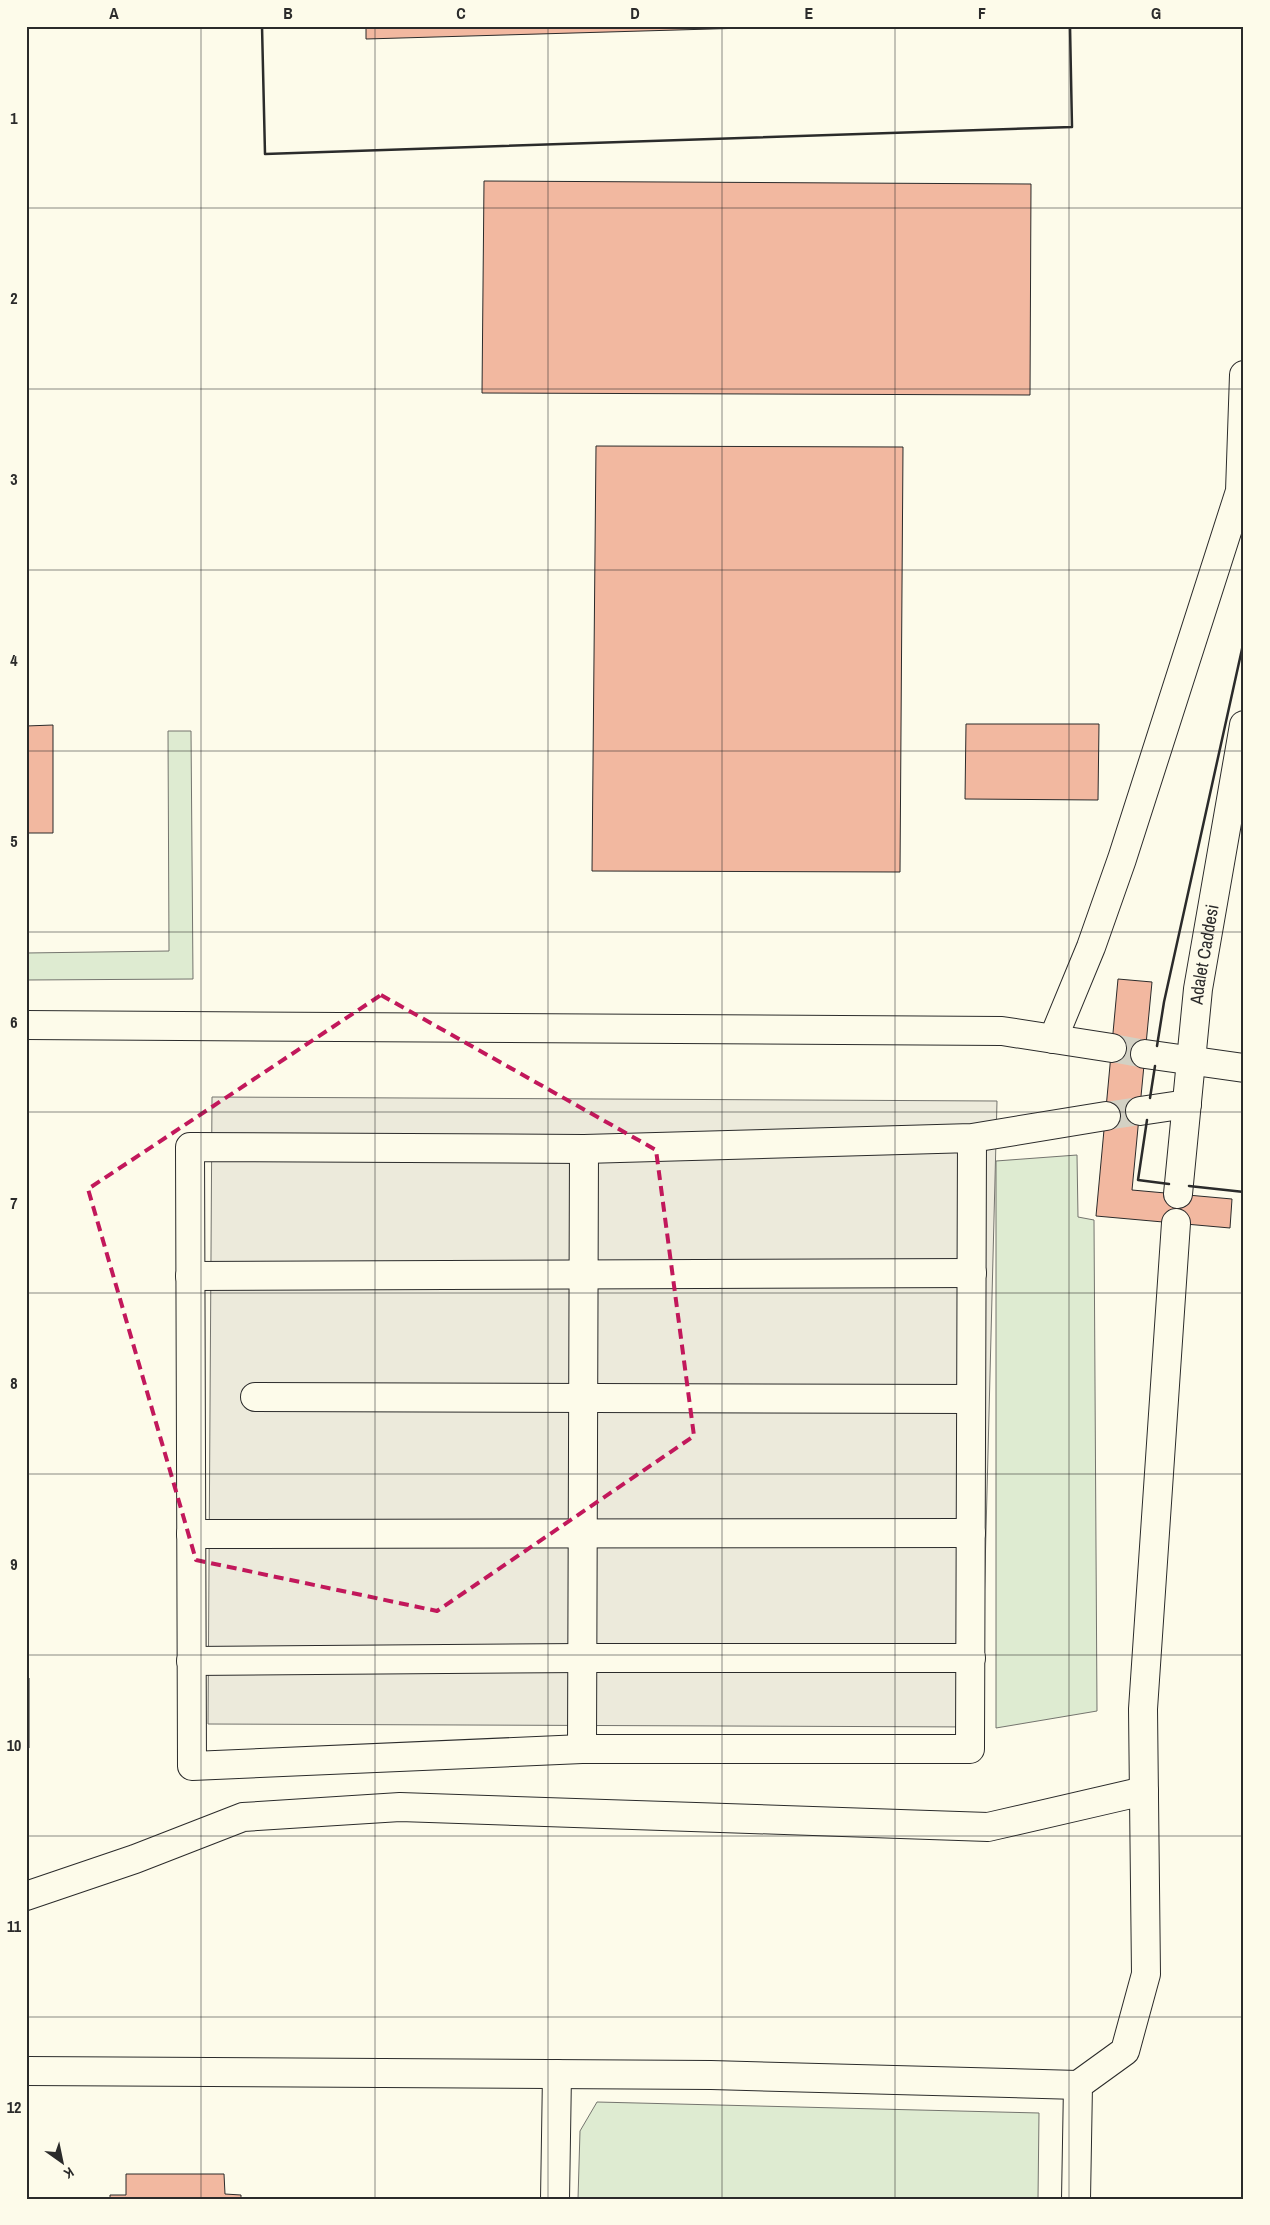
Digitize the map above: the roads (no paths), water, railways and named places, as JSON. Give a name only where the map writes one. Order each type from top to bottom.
[{"type":"street","points":[[1053,1039],[1090,947],[1122,859],[1240,491],[1244,375]]},
{"type":"street","name":"Adalet Caddesi","points":[[1178,1190],[1198,989],[1244,725]]},
{"type":"street","points":[[26,1025],[1002,1030],[1112,1048]]},
{"type":"street","points":[[1145,1054],[1244,1068]]},
{"type":"street","points":[[1140,1111],[1187,1104]]},
{"type":"street","points":[[972,1138],[970,1749],[582,1749],[192,1766],[190,1147],[584,1149],[972,1138],[1106,1116]]},
{"type":"street","points":[[582,1749],[584,1149]]},
{"type":"street","points":[[26,2071],[711,2075],[1078,2085],[1126,2051],[1146,1974],[1143,1709],[1176,1223]]},
{"type":"street","points":[[190,1276],[972,1273]]},
{"type":"street","points":[[255,1397],[583,1400],[972,1399]]},
{"type":"street","points":[[191,1534],[971,1532]]},
{"type":"street","points":[[191,1661],[971,1658]]},
{"type":"street","points":[[26,1896],[243,1818],[400,1807],[988,1828],[1144,1791]]},
{"type":"street","points":[[555,2199],[557,2074]]},
{"type":"street","points":[[1076,2199],[1078,2085]]},
{"type":"tunnel","points":[[1112,1048],[1145,1054]]},
{"type":"tunnel","points":[[1106,1116],[1140,1111]]}]
